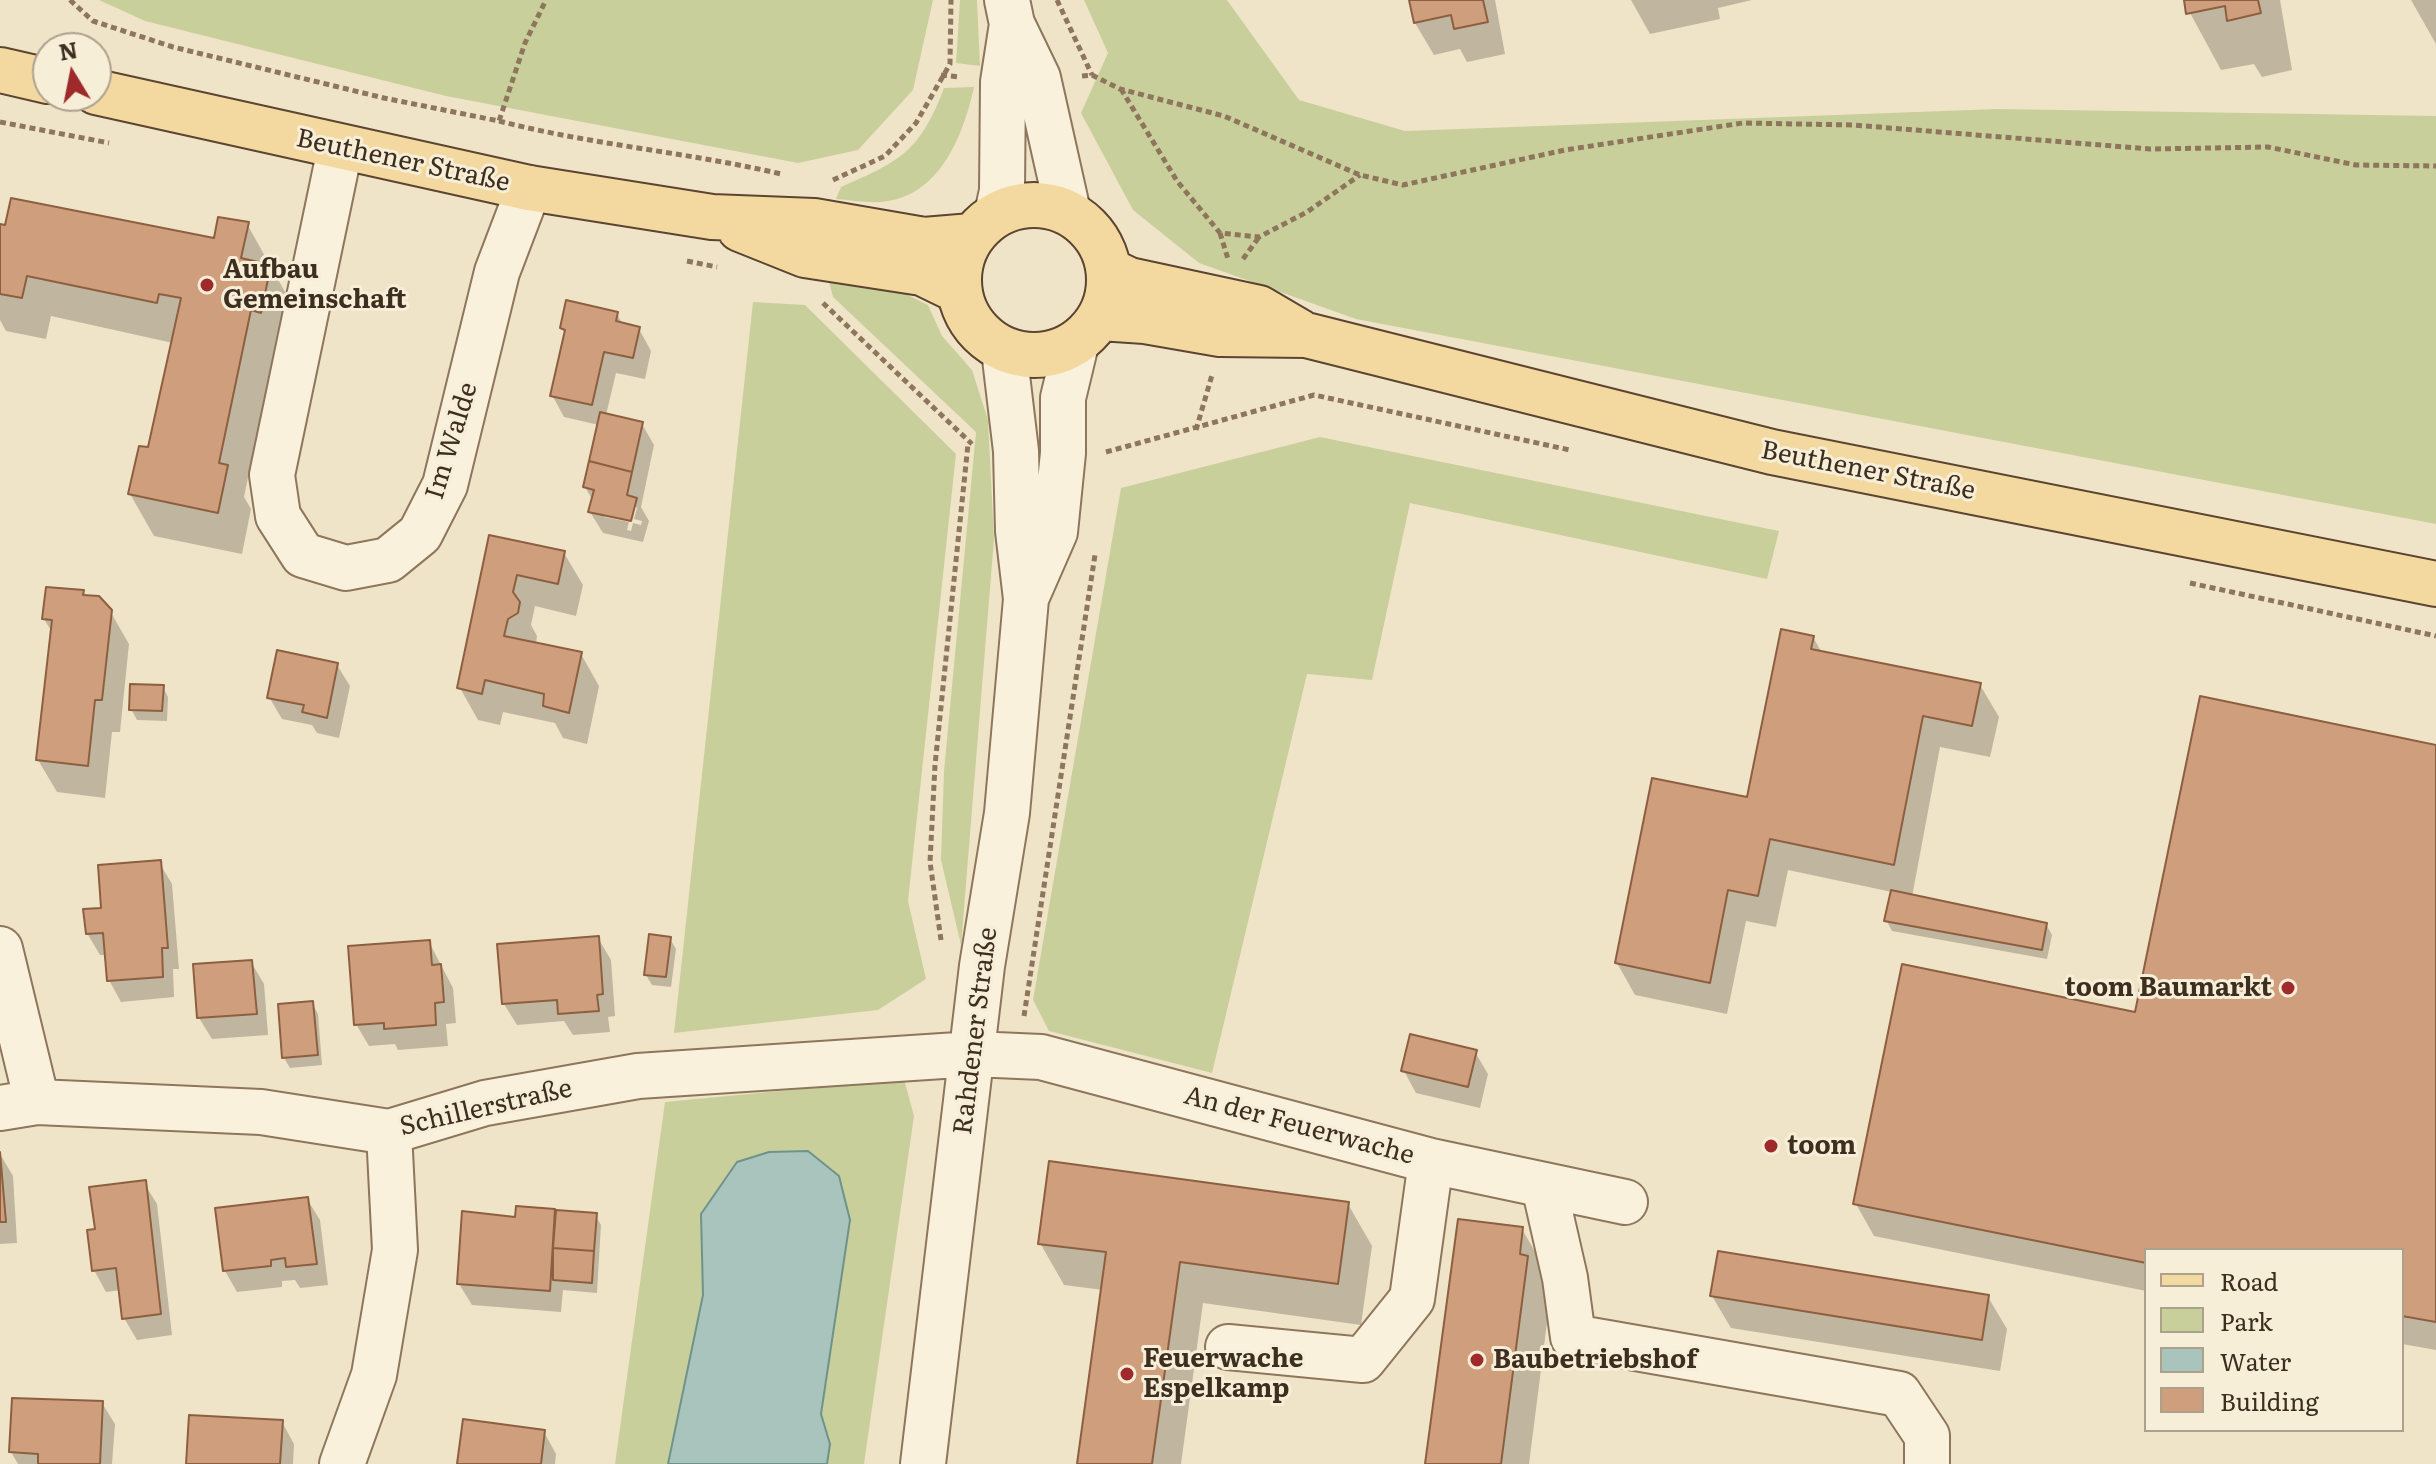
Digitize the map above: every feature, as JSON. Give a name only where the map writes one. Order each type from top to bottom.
[{"type":"main road","points":[[0,70],[32,77]]},
{"type":"main road","name":"Beuthener Straße","points":[[112,96],[340,149],[529,188],[712,217],[814,221],[924,240],[984,225]]},
{"type":"main road","points":[[1045,205],[1068,212],[1089,227],[1103,247],[1110,271],[1109,295],[1088,331],[1053,354],[1028,356],[1004,350],[983,336],[967,316],[959,291],[959,272],[984,225],[1020,206],[1045,205]]},
{"type":"main road","name":"Beuthener Straße","points":[[712,217],[805,255],[922,273],[959,291]]},
{"type":"main road","name":"Beuthener Straße","points":[[1110,271],[1129,280],[1259,308],[1306,335]]},
{"type":"main road","name":"Beuthener Straße","points":[[1088,331],[1145,321],[1220,334],[1306,335],[1772,452],[2436,584]]},
{"type":"street","points":[[1010,12],[1038,78],[1068,212]]},
{"type":"street","points":[[984,225],[1002,191],[1003,82],[1010,12]]},
{"type":"street","name":"Im Walde","points":[[340,149],[272,475],[278,516],[303,555],[346,568],[388,560],[420,534],[445,485],[497,272],[529,188]]},
{"type":"street","name":"Rahdener Straße","points":[[1026,599],[1055,532],[1063,453],[1063,398],[1088,331]]},
{"type":"street","name":"Rahdener Straße","points":[[923,1464],[982,966],[1007,813],[1026,599],[1018,531],[1016,451],[1004,350]]},
{"type":"street","points":[[0,949],[19,1105]]},
{"type":"street","name":"An der Feuerwache","points":[[973,1054],[1041,1057],[1431,1161],[1625,1202]]},
{"type":"street","name":"Schillerstraße","points":[[19,1105],[261,1112],[389,1132],[485,1103],[638,1076],[973,1054]]},
{"type":"street","points":[[342,1464],[374,1375],[395,1250],[389,1132]]},
{"type":"street","points":[[1228,1347],[1363,1360],[1412,1299],[1431,1161]]},
{"type":"street","points":[[1544,1186],[1565,1278],[1573,1337],[1899,1394],[1927,1436],[1927,1464]]},
{"type":"path","points":[[70,0],[93,21],[173,47],[559,136],[722,160],[795,177]]},
{"type":"path","points":[[499,121],[525,43],[546,0]]},
{"type":"path","points":[[824,184],[885,156],[916,123],[950,64],[951,0]]},
{"type":"path","points":[[1057,0],[1092,75],[1120,89],[1224,116],[1360,175],[1403,185],[1565,150],[1743,123],[1853,125],[2150,149],[2268,147],[2356,165],[2436,166]]},
{"type":"path","points":[[1120,89],[1177,181],[1220,233],[1259,237],[1307,212],[1360,175]]},
{"type":"path","points":[[0,122],[120,145]]},
{"type":"path","points":[[684,260],[730,269]]},
{"type":"path","points":[[811,297],[824,303],[968,444],[1016,451]]},
{"type":"path","points":[[1063,453],[1110,451],[1314,395],[1579,452]]},
{"type":"path","points":[[946,955],[937,927],[930,862],[935,765],[968,444]]},
{"type":"path","points":[[1108,467],[1110,451]]},
{"type":"path","points":[[1019,1056],[1096,545]]},
{"type":"path","points":[[2187,582],[2436,636]]},
{"type":"green space","points":[[99,0],[933,0],[913,90],[858,150],[798,163],[446,96],[145,21]]},
{"type":"green space","points":[[960,0],[977,0],[980,66],[956,63]]},
{"type":"green space","points":[[1084,0],[1227,0],[1299,100],[1405,131],[1997,109],[2436,116],[2436,524],[1356,319],[1199,263],[1133,210],[1081,113],[1108,53]]},
{"type":"green space","points":[[974,87],[955,144],[933,177],[901,198],[880,202],[836,199],[841,187],[894,161],[917,140],[944,88]]},
{"type":"green space","points":[[828,278],[888,285],[928,305],[942,336],[972,370],[988,420],[994,539],[961,945],[941,860],[944,771],[976,432],[833,297]]},
{"type":"green space","points":[[753,302],[805,305],[956,454],[908,901],[926,979],[878,1010],[674,1033]]},
{"type":"green space","points":[[1320,437],[1779,531],[1767,579],[1410,503],[1372,680],[1307,674],[1212,1073],[1049,1031],[1033,1000],[1121,488]]},
{"type":"green space","points":[[904,1079],[914,1116],[864,1464],[827,1464],[830,1444],[821,1414],[827,1379],[702,1214],[703,1295],[668,1464],[615,1464],[665,1102]]},
{"type":"water","points":[[808,1151],[839,1176],[850,1220],[821,1414],[830,1444],[827,1464],[668,1464],[703,1295],[701,1214],[737,1162],[769,1152]]},
{"type":"building","points":[[1409,0],[1483,0],[1488,22],[1454,29],[1451,15],[1414,23]]},
{"type":"building","points":[[2184,0],[2258,0],[2261,13],[2227,21],[2225,6],[2186,14]]},
{"type":"building","points":[[11,198],[214,238],[218,217],[249,222],[241,258],[271,265],[261,313],[251,310],[219,463],[228,465],[218,513],[128,494],[139,446],[148,447],[181,298],[159,294],[157,303],[27,276],[22,298],[0,294],[0,224],[5,225]]},
{"type":"building","points":[[566,300],[618,312],[616,321],[640,327],[633,358],[604,352],[592,405],[550,396],[565,330],[560,328]]},
{"type":"building","points":[[600,412],[643,422],[632,472],[589,461]]},
{"type":"building","points":[[589,461],[632,472],[627,495],[637,498],[631,521],[588,512],[594,490],[583,487]]},
{"type":"building","points":[[489,535],[565,551],[558,584],[517,575],[513,592],[520,602],[518,613],[508,619],[504,636],[582,652],[569,713],[543,706],[544,694],[485,680],[482,694],[457,688]]},
{"type":"building","points":[[46,587],[84,590],[83,595],[99,596],[112,610],[102,700],[95,700],[88,766],[36,760],[52,620],[42,619]]},
{"type":"building","points":[[1781,629],[1814,636],[1811,649],[1981,683],[1972,726],[1923,716],[1894,865],[1770,839],[1758,896],[1728,890],[1710,983],[1615,963],[1652,778],[1747,797]]},
{"type":"building","points":[[277,650],[338,663],[327,718],[302,712],[304,705],[267,698]]},
{"type":"building","points":[[130,684],[164,685],[162,711],[129,710]]},
{"type":"building","name":"toom Baumarkt","points":[[2200,696],[2436,745],[2436,1322],[2404,1316],[2404,1248],[2144,1248],[2144,1263],[1853,1204],[1902,964],[2135,1012]]},
{"type":"building","points":[[161,860],[168,948],[162,948],[163,977],[107,981],[103,933],[86,934],[83,909],[101,908],[98,865]]},
{"type":"building","points":[[1891,890],[2047,923],[2042,950],[1884,921]]},
{"type":"building","points":[[649,934],[671,937],[666,977],[644,975]]},
{"type":"building","points":[[599,936],[603,994],[597,995],[599,1011],[558,1014],[557,1000],[502,1004],[497,944]]},
{"type":"building","points":[[430,940],[432,965],[441,964],[444,1002],[435,1003],[436,1025],[384,1029],[384,1023],[354,1025],[348,946]]},
{"type":"building","points":[[252,960],[257,1014],[197,1018],[193,964]]},
{"type":"building","points":[[313,1001],[318,1055],[282,1058],[278,1004]]},
{"type":"building","points":[[1410,1034],[1477,1050],[1468,1087],[1401,1071]]},
{"type":"building","points":[[0,1152],[6,1222],[0,1222]]},
{"type":"building","name":"Feuerwache Espelkamp","points":[[1049,1161],[1349,1202],[1338,1284],[1180,1262],[1152,1464],[1077,1464],[1106,1252],[1038,1244]]},
{"type":"building","points":[[146,1180],[161,1314],[122,1319],[116,1268],[92,1271],[87,1230],[95,1229],[89,1187]]},
{"type":"building","points":[[308,1197],[317,1264],[286,1267],[285,1258],[271,1260],[271,1266],[223,1271],[215,1208]]},
{"type":"building","points":[[516,1206],[555,1209],[550,1291],[457,1284],[462,1211],[515,1217]]},
{"type":"building","points":[[556,1210],[597,1213],[594,1251],[553,1248]]},
{"type":"building","name":"Baubetriebshof","points":[[1458,1219],[1523,1227],[1520,1254],[1528,1256],[1501,1464],[1425,1464]]},
{"type":"building","points":[[553,1248],[594,1251],[592,1283],[553,1280]]},
{"type":"building","points":[[1718,1251],[1989,1295],[1982,1340],[1710,1296]]},
{"type":"building","points":[[12,1398],[103,1401],[100,1464],[38,1464],[38,1454],[9,1452]]},
{"type":"building","points":[[189,1415],[283,1420],[280,1464],[186,1464]]},
{"type":"building","points":[[463,1419],[545,1430],[541,1464],[457,1464]]},
{"type":"place","name":"Aufbau Gemeinschaft","points":[[207,285]]},
{"type":"place","name":"toom Baumarkt","points":[[2288,988]]},
{"type":"place","name":"toom","points":[[1771,1146]]},
{"type":"place","name":"Baubetriebshof","points":[[1477,1360]]},
{"type":"place","name":"Feuerwache Espelkamp","points":[[1127,1374]]}]
